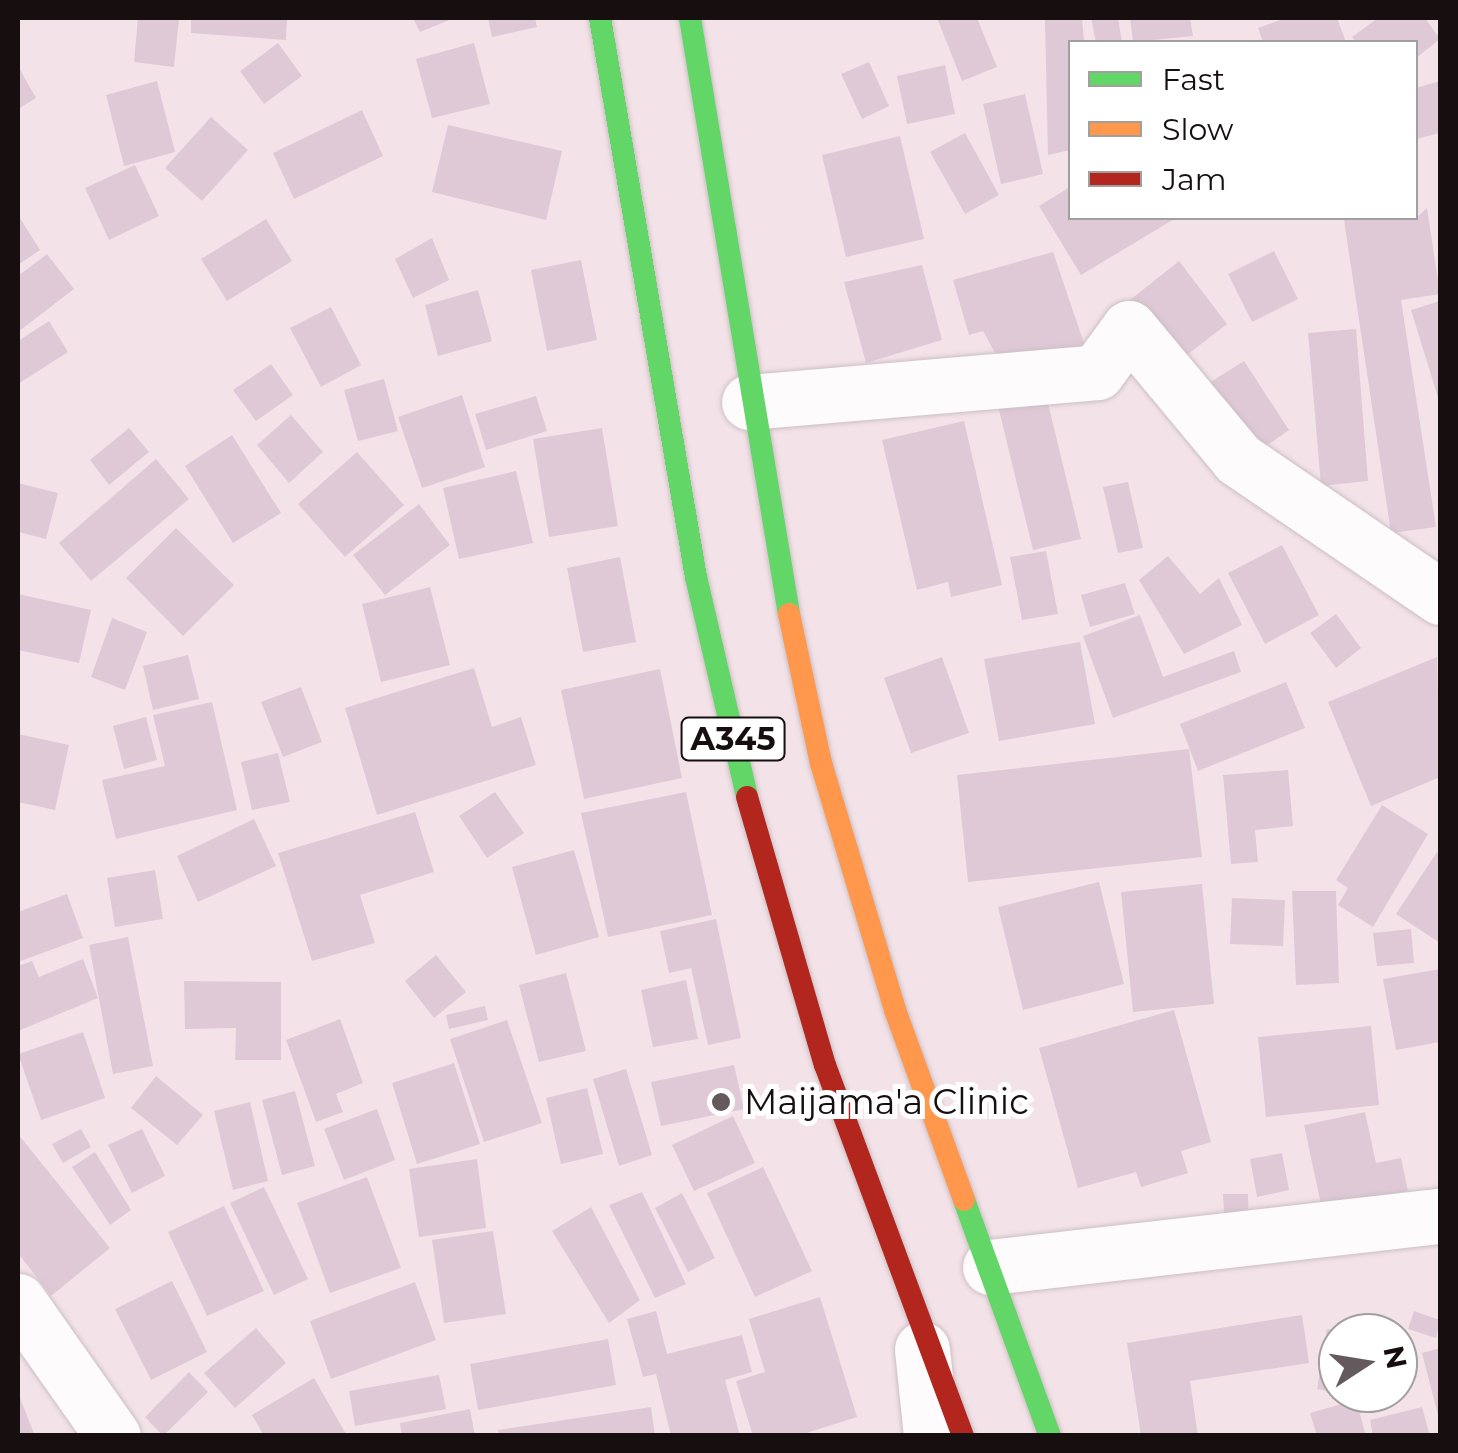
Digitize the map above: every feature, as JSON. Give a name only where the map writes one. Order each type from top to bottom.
[{"type":"highway","name":"A345","points":[[600,18],[693,557],[749,807],[825,1065],[963,1436]]},
{"type":"highway","name":"A345","points":[[690,18],[749,402],[822,763],[895,1010],[1050,1436]]},
{"type":"street","points":[[749,402],[1097,372],[1129,328],[1238,460],[1440,597]]},
{"type":"street","points":[[990,1267],[1440,1216]]},
{"type":"street","points":[[18,1301],[113,1436]]},
{"type":"street","points":[[918,1314],[931,1436]]},
{"type":"building","points":[[138,18],[179,18],[174,67],[134,62]]},
{"type":"building","points":[[191,18],[287,18],[286,40],[191,33]]},
{"type":"building","points":[[413,18],[454,18],[420,32]]},
{"type":"building","points":[[488,18],[535,18],[537,27],[492,37]]},
{"type":"building","points":[[937,18],[977,18],[997,67],[962,81]]},
{"type":"building","points":[[1082,18],[1084,40],[1068,40],[1068,150],[1048,155],[1045,20]]},
{"type":"building","points":[[1091,18],[1118,18],[1122,40],[1096,40]]},
{"type":"building","points":[[1130,18],[1190,18],[1193,36],[1133,40]]},
{"type":"building","points":[[1286,18],[1337,18],[1345,40],[1262,40],[1258,28]]},
{"type":"building","points":[[1378,18],[1425,18],[1440,39],[1418,56],[1418,40],[1352,37]]},
{"type":"building","points":[[278,43],[302,76],[264,104],[240,71]]},
{"type":"building","points":[[474,43],[490,104],[432,118],[416,59]]},
{"type":"building","points":[[869,62],[889,106],[862,119],[841,74]]},
{"type":"building","points":[[945,65],[955,114],[907,124],[897,76]]},
{"type":"building","points":[[18,66],[36,98],[18,109]]},
{"type":"building","points":[[157,81],[175,152],[124,166],[106,95]]},
{"type":"building","points":[[1440,81],[1440,133],[1418,138],[1418,87]]},
{"type":"building","points":[[1025,94],[1043,174],[1001,184],[983,104]]},
{"type":"building","points":[[362,110],[383,156],[294,199],[273,153]]},
{"type":"building","points":[[211,117],[248,150],[202,201],[165,168]]},
{"type":"building","points":[[448,125],[562,151],[546,220],[432,192]]},
{"type":"building","points":[[965,133],[999,195],[965,214],[930,152]]},
{"type":"building","points":[[900,136],[924,239],[846,257],[822,155]]},
{"type":"building","points":[[135,165],[159,216],[109,240],[85,188]]},
{"type":"building","points":[[1068,188],[1068,220],[1173,220],[1081,275],[1039,206]]},
{"type":"building","points":[[1427,208],[1440,294],[1401,300],[1436,527],[1391,533],[1344,220],[1418,220]]},
{"type":"building","points":[[18,215],[40,250],[18,265]]},
{"type":"building","points":[[266,219],[292,261],[227,301],[201,259]]},
{"type":"building","points":[[432,238],[449,280],[413,298],[395,259]]},
{"type":"building","points":[[1274,251],[1298,299],[1252,322],[1228,274]]},
{"type":"building","points":[[1053,252],[1086,349],[1005,371],[983,331],[969,335],[953,280]]},
{"type":"building","points":[[47,254],[74,289],[18,332],[18,276]]},
{"type":"building","points":[[581,260],[597,340],[547,351],[531,270]]},
{"type":"building","points":[[1179,261],[1227,324],[1178,362],[1130,300]]},
{"type":"building","points":[[922,265],[942,340],[866,363],[844,282]]},
{"type":"building","points":[[478,290],[492,341],[438,356],[425,305]]},
{"type":"building","points":[[1440,301],[1440,404],[1411,310]]},
{"type":"building","points":[[331,307],[361,365],[321,387],[290,328]]},
{"type":"building","points":[[49,321],[68,352],[18,384],[18,341]]},
{"type":"building","points":[[1356,329],[1368,481],[1321,486],[1308,333]]},
{"type":"building","points":[[1244,361],[1289,430],[1255,454],[1209,383]]},
{"type":"building","points":[[271,364],[293,395],[256,421],[233,390]]},
{"type":"building","points":[[384,379],[398,431],[358,441],[344,390]]},
{"type":"building","points":[[462,395],[485,467],[422,488],[398,417]]},
{"type":"building","points":[[1046,395],[1081,539],[1033,550],[998,406]]},
{"type":"building","points":[[536,396],[547,431],[486,450],[475,414]]},
{"type":"building","points":[[291,415],[323,452],[289,483],[257,445]]},
{"type":"building","points":[[964,421],[1002,585],[951,597],[948,582],[917,590],[882,440]]},
{"type":"building","points":[[129,428],[149,452],[109,485],[90,460]]},
{"type":"building","points":[[602,428],[618,526],[549,537],[533,439]]},
{"type":"building","points":[[232,435],[281,513],[233,543],[185,466]]},
{"type":"building","points":[[357,452],[404,505],[345,557],[298,504]]},
{"type":"building","points":[[156,459],[189,499],[91,581],[59,543]]},
{"type":"building","points":[[516,471],[533,543],[459,559],[443,488]]},
{"type":"building","points":[[1128,482],[1143,548],[1118,553],[1103,487]]},
{"type":"building","points":[[18,483],[58,493],[46,539],[18,532]]},
{"type":"building","points":[[419,504],[450,545],[385,595],[353,555]]},
{"type":"building","points":[[176,528],[234,585],[183,636],[126,578]]},
{"type":"building","points":[[1282,545],[1319,615],[1265,644],[1228,573]]},
{"type":"building","points":[[1046,551],[1058,614],[1022,620],[1010,557]]},
{"type":"building","points":[[1168,556],[1200,594],[1219,578],[1242,625],[1184,654],[1139,580]]},
{"type":"building","points":[[620,557],[636,642],[583,652],[567,568]]},
{"type":"building","points":[[1125,583],[1135,614],[1090,627],[1081,595]]},
{"type":"building","points":[[430,587],[450,665],[381,682],[362,604]]},
{"type":"building","points":[[18,594],[91,610],[79,663],[18,650]]},
{"type":"building","points":[[1336,614],[1361,648],[1336,668],[1310,633]]},
{"type":"building","points":[[1140,615],[1163,677],[1234,651],[1241,672],[1113,718],[1083,636]]},
{"type":"building","points":[[112,618],[147,632],[125,690],[91,677]]},
{"type":"building","points":[[1080,642],[1095,724],[999,741],[984,659]]},
{"type":"building","points":[[188,655],[199,699],[153,710],[143,666]]},
{"type":"building","points":[[942,657],[969,733],[911,753],[884,678]]},
{"type":"building","points":[[1437,657],[1440,777],[1371,806],[1328,702]]},
{"type":"building","points":[[474,668],[492,727],[521,717],[536,765],[377,815],[345,708]]},
{"type":"building","points":[[660,669],[682,778],[584,799],[561,690]]},
{"type":"building","points":[[1286,682],[1305,728],[1198,771],[1180,724]]},
{"type":"building","points":[[301,687],[322,742],[283,757],[261,702]]},
{"type":"building","points":[[212,702],[237,810],[116,839],[102,780],[165,766],[153,715]]},
{"type":"building","points":[[146,717],[157,760],[124,769],[113,726]]},
{"type":"building","points":[[18,734],[69,745],[55,810],[18,802]]},
{"type":"building","points":[[1189,749],[1202,857],[968,882],[957,775]]},
{"type":"building","points":[[278,753],[290,802],[252,810],[241,762]]},
{"type":"building","points":[[1288,770],[1293,826],[1255,830],[1258,862],[1231,864],[1223,775]]},
{"type":"building","points":[[495,792],[524,833],[487,858],[459,816]]},
{"type":"building","points":[[686,792],[712,915],[608,937],[581,813]]},
{"type":"building","points":[[1382,805],[1428,834],[1373,927],[1338,905],[1348,888],[1336,880]]},
{"type":"building","points":[[415,812],[434,872],[360,895],[375,943],[312,961],[278,853]]},
{"type":"building","points":[[254,819],[276,866],[198,902],[177,856]]},
{"type":"building","points":[[574,850],[599,937],[536,955],[512,867]]},
{"type":"building","points":[[1437,852],[1440,855],[1440,943],[1396,914]]},
{"type":"building","points":[[155,870],[163,919],[115,927],[107,878]]},
{"type":"building","points":[[1099,882],[1124,984],[1023,1010],[998,907]]},
{"type":"building","points":[[1202,884],[1214,1004],[1133,1012],[1121,892]]},
{"type":"building","points":[[1292,891],[1336,891],[1339,983],[1296,985]]},
{"type":"building","points":[[67,894],[83,938],[18,962],[18,912]]},
{"type":"building","points":[[1232,898],[1285,900],[1283,946],[1230,944]]},
{"type":"building","points":[[716,919],[741,1038],[708,1045],[691,968],[669,973],[660,931]]},
{"type":"building","points":[[1411,929],[1414,963],[1377,966],[1373,933]]},
{"type":"building","points":[[128,937],[153,1066],[113,1074],[89,945]]},
{"type":"building","points":[[436,955],[466,992],[434,1018],[405,981]]},
{"type":"building","points":[[83,959],[98,998],[18,1031],[18,966],[32,961],[39,977]]},
{"type":"building","points":[[1440,969],[1440,1042],[1396,1050],[1383,979]]},
{"type":"building","points":[[566,973],[586,1051],[539,1062],[519,985]]},
{"type":"building","points":[[686,980],[698,1039],[653,1047],[641,990]]},
{"type":"building","points":[[184,981],[281,982],[281,1060],[235,1060],[236,1028],[185,1029]]},
{"type":"building","points":[[485,1006],[488,1020],[449,1029],[446,1015]]},
{"type":"building","points":[[1174,1010],[1211,1142],[1181,1151],[1188,1173],[1141,1187],[1136,1172],[1078,1188],[1039,1048]]},
{"type":"building","points":[[340,1019],[363,1083],[336,1094],[343,1112],[316,1122],[286,1040]]},
{"type":"building","points":[[507,1020],[542,1123],[484,1142],[450,1039]]},
{"type":"building","points":[[1371,1026],[1379,1105],[1266,1117],[1258,1037]]},
{"type":"building","points":[[83,1032],[105,1098],[41,1120],[18,1054]]},
{"type":"building","points":[[454,1063],[480,1144],[417,1164],[392,1083]]},
{"type":"building","points":[[734,1065],[744,1109],[661,1126],[651,1082]]},
{"type":"building","points":[[626,1069],[652,1155],[619,1166],[593,1079]]},
{"type":"building","points":[[156,1076],[203,1115],[177,1145],[131,1108]]},
{"type":"building","points":[[587,1088],[603,1154],[561,1164],[546,1098]]},
{"type":"building","points":[[295,1091],[315,1166],[282,1175],[262,1100]]},
{"type":"building","points":[[250,1102],[268,1181],[233,1190],[214,1111]]},
{"type":"building","points":[[377,1109],[395,1160],[344,1180],[324,1129]]},
{"type":"building","points":[[1365,1112],[1376,1163],[1401,1158],[1408,1191],[1322,1209],[1304,1125]]},
{"type":"building","points":[[733,1116],[755,1163],[694,1191],[672,1145]]},
{"type":"building","points":[[81,1129],[91,1147],[63,1163],[52,1144]]},
{"type":"building","points":[[142,1129],[165,1176],[132,1193],[108,1145]]},
{"type":"building","points":[[18,1134],[110,1248],[51,1296],[18,1253]]},
{"type":"building","points":[[95,1152],[131,1210],[110,1225],[72,1167]]},
{"type":"building","points":[[1282,1153],[1289,1190],[1257,1197],[1250,1159]]},
{"type":"building","points":[[477,1159],[486,1228],[419,1237],[409,1169]]},
{"type":"building","points":[[763,1167],[812,1271],[755,1297],[707,1193]]},
{"type":"building","points":[[367,1177],[401,1268],[330,1293],[297,1203]]},
{"type":"building","points":[[264,1187],[308,1279],[274,1295],[230,1203]]},
{"type":"building","points":[[642,1192],[686,1284],[655,1298],[609,1205]]},
{"type":"building","points":[[682,1193],[715,1258],[688,1272],[655,1208]]},
{"type":"building","points":[[1223,1194],[1248,1194],[1249,1230],[1225,1231]]},
{"type":"building","points":[[224,1206],[264,1291],[207,1316],[168,1232]]},
{"type":"building","points":[[591,1207],[640,1300],[609,1323],[552,1231]]},
{"type":"building","points":[[493,1231],[506,1314],[444,1323],[432,1240]]},
{"type":"building","points":[[172,1281],[207,1352],[151,1380],[115,1309]]},
{"type":"building","points":[[415,1282],[436,1340],[331,1379],[310,1321]]},
{"type":"building","points":[[820,1297],[857,1417],[797,1436],[753,1436],[736,1381],[765,1372],[749,1319]]},
{"type":"building","points":[[656,1311],[667,1354],[742,1335],[752,1372],[725,1380],[740,1436],[671,1436],[656,1374],[643,1377],[627,1319]]},
{"type":"building","points":[[1414,1311],[1440,1320],[1436,1338],[1418,1332],[1418,1313]]},
{"type":"building","points":[[1302,1315],[1309,1363],[1190,1381],[1198,1436],[1141,1436],[1127,1343]]},
{"type":"building","points":[[256,1328],[286,1363],[235,1408],[204,1373]]},
{"type":"building","points":[[608,1339],[616,1385],[478,1410],[470,1364]]},
{"type":"building","points":[[1440,1348],[1440,1418],[1439,1419],[1422,1353]]},
{"type":"building","points":[[189,1372],[208,1392],[163,1436],[145,1417]]},
{"type":"building","points":[[439,1375],[446,1409],[355,1426],[349,1391]]},
{"type":"building","points":[[314,1378],[346,1434],[264,1436],[252,1415]]},
{"type":"building","points":[[18,1393],[35,1436],[18,1436]]},
{"type":"building","points":[[651,1407],[655,1436],[499,1436],[498,1430]]},
{"type":"building","points":[[1422,1407],[1430,1436],[1373,1436],[1370,1420],[1418,1413]]},
{"type":"building","points":[[470,1409],[475,1436],[402,1436],[400,1423]]},
{"type":"building","points":[[1310,1413],[1360,1413],[1366,1436],[1317,1436]]},
{"type":"traffic: fast","points":[[600,18],[696,577],[747,797]]},
{"type":"traffic: fast","points":[[690,18],[789,614]]},
{"type":"traffic: fast","points":[[964,1200],[1050,1436]]},
{"type":"traffic: slow","points":[[789,614],[821,763],[895,1010],[964,1200]]},
{"type":"traffic: jam","points":[[747,797],[825,1065],[963,1436]]},
{"type":"place","name":"Maijama'a Clinic","points":[[721,1102]]}]
